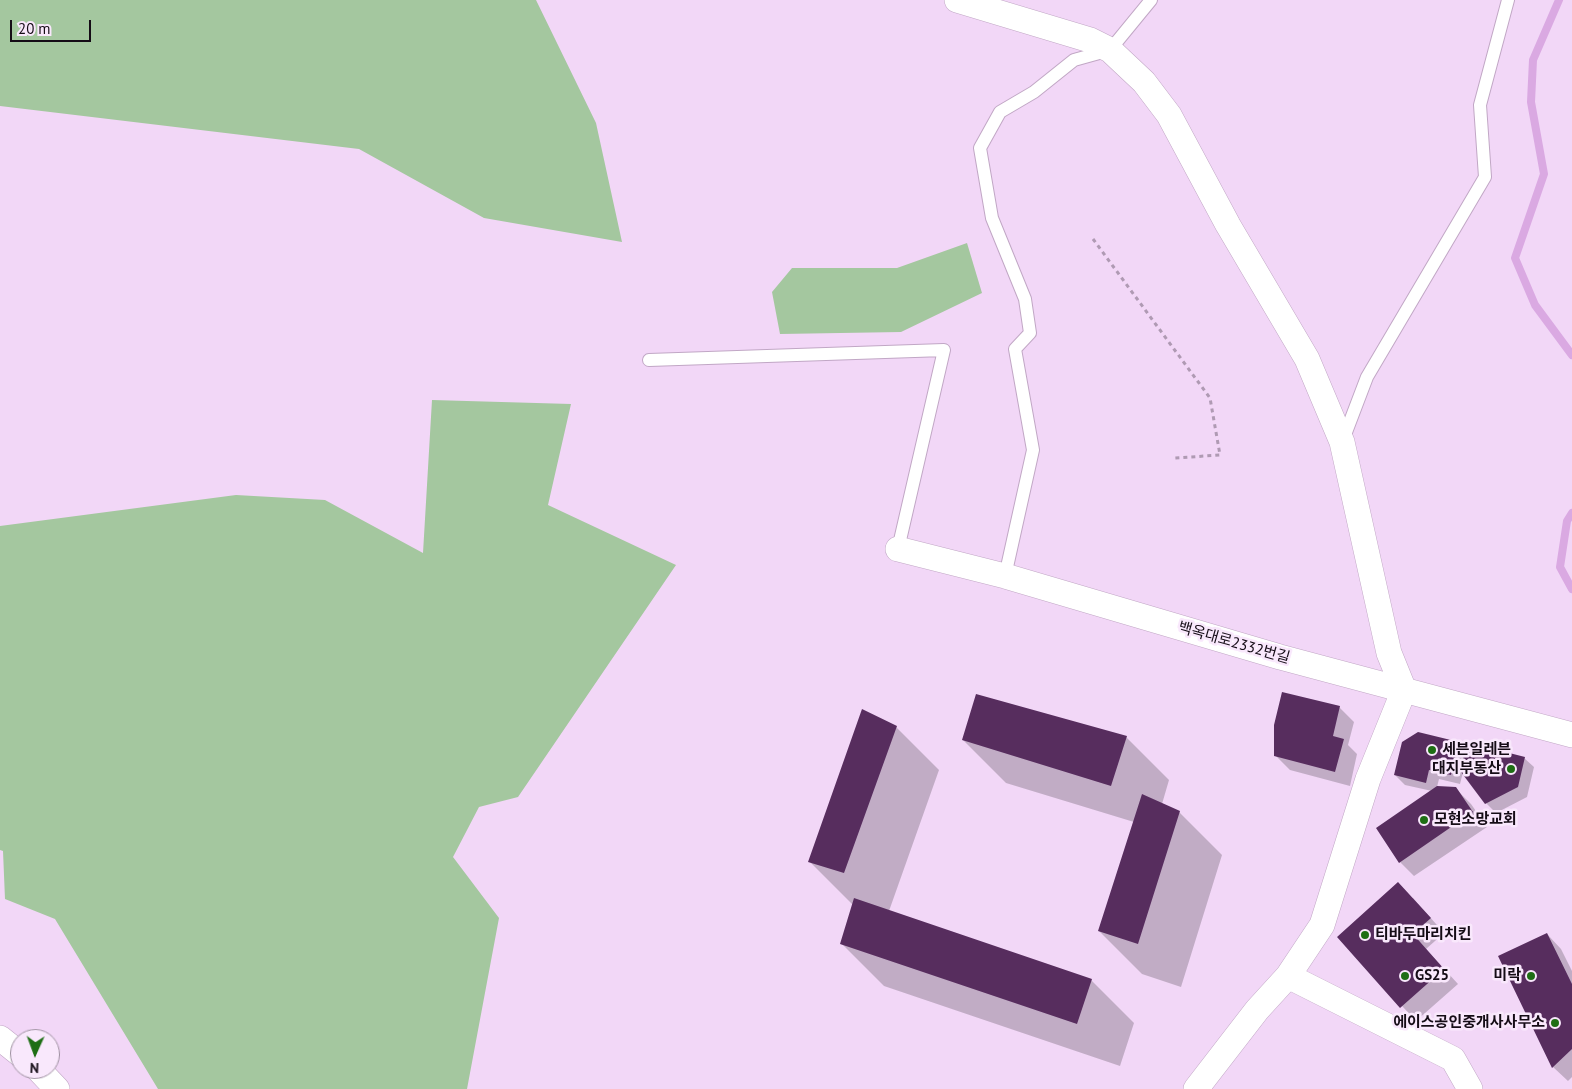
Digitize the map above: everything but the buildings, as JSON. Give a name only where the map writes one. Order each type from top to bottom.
[{"type":"street","points":[[957,0],[1090,40],[1110,50],[1144,82],[1169,115],[1228,225],[1307,359],[1342,442],[1389,653],[1404,690],[1368,780],[1322,925],[1288,976],[1257,1010],[1196,1089]]},
{"type":"street","name":"백옥대로2332번길","points":[[898,549],[1004,576],[1280,657],[1572,734]]},
{"type":"street","points":[[1288,976],[1453,1059],[1470,1089]]},
{"type":"street","points":[[0,1038],[10,1046]]},
{"type":"street","points":[[48,1079],[57,1089]]},
{"type":"lane","points":[[1004,576],[1033,450],[1015,349],[1030,333],[1025,300],[992,218],[980,148],[1000,112],[1034,92],[1074,60],[1110,50],[1151,0]]},
{"type":"lane","points":[[1342,442],[1367,376],[1486,177],[1480,105],[1508,0]]},
{"type":"lane","points":[[649,360],[944,350],[898,549]]},
{"type":"path","points":[[1093,239],[1210,398],[1220,455],[1175,458]]},
{"type":"green space","points":[[0,0],[536,0],[596,123],[622,242],[484,218],[359,149],[0,106]]},
{"type":"green space","points":[[967,243],[982,293],[901,332],[780,334],[772,292],[792,268],[897,268]]},
{"type":"green space","points":[[432,400],[571,404],[548,505],[676,565],[518,797],[479,807],[453,857],[499,918],[467,1089],[158,1089],[55,919],[5,899],[3,851],[0,850],[0,526],[236,495],[325,500],[423,553]]},
{"type":"waterway","points":[[1559,0],[1533,60],[1531,102],[1544,174],[1515,258],[1535,305],[1572,355]]},
{"type":"waterway","points":[[1572,513],[1567,521],[1560,567],[1572,589]]},
{"type":"place","name":"세븐일레븐","points":[[1432,750]]},
{"type":"place","name":"대지부동산","points":[[1511,769]]},
{"type":"place","name":"모현소망교회","points":[[1424,820]]},
{"type":"place","name":"티바두마리치킨","points":[[1365,935]]},
{"type":"place","name":"GS25","points":[[1405,976]]},
{"type":"place","name":"미락","points":[[1531,976]]},
{"type":"place","name":"에이스공인중개사사무소","points":[[1555,1023]]}]
